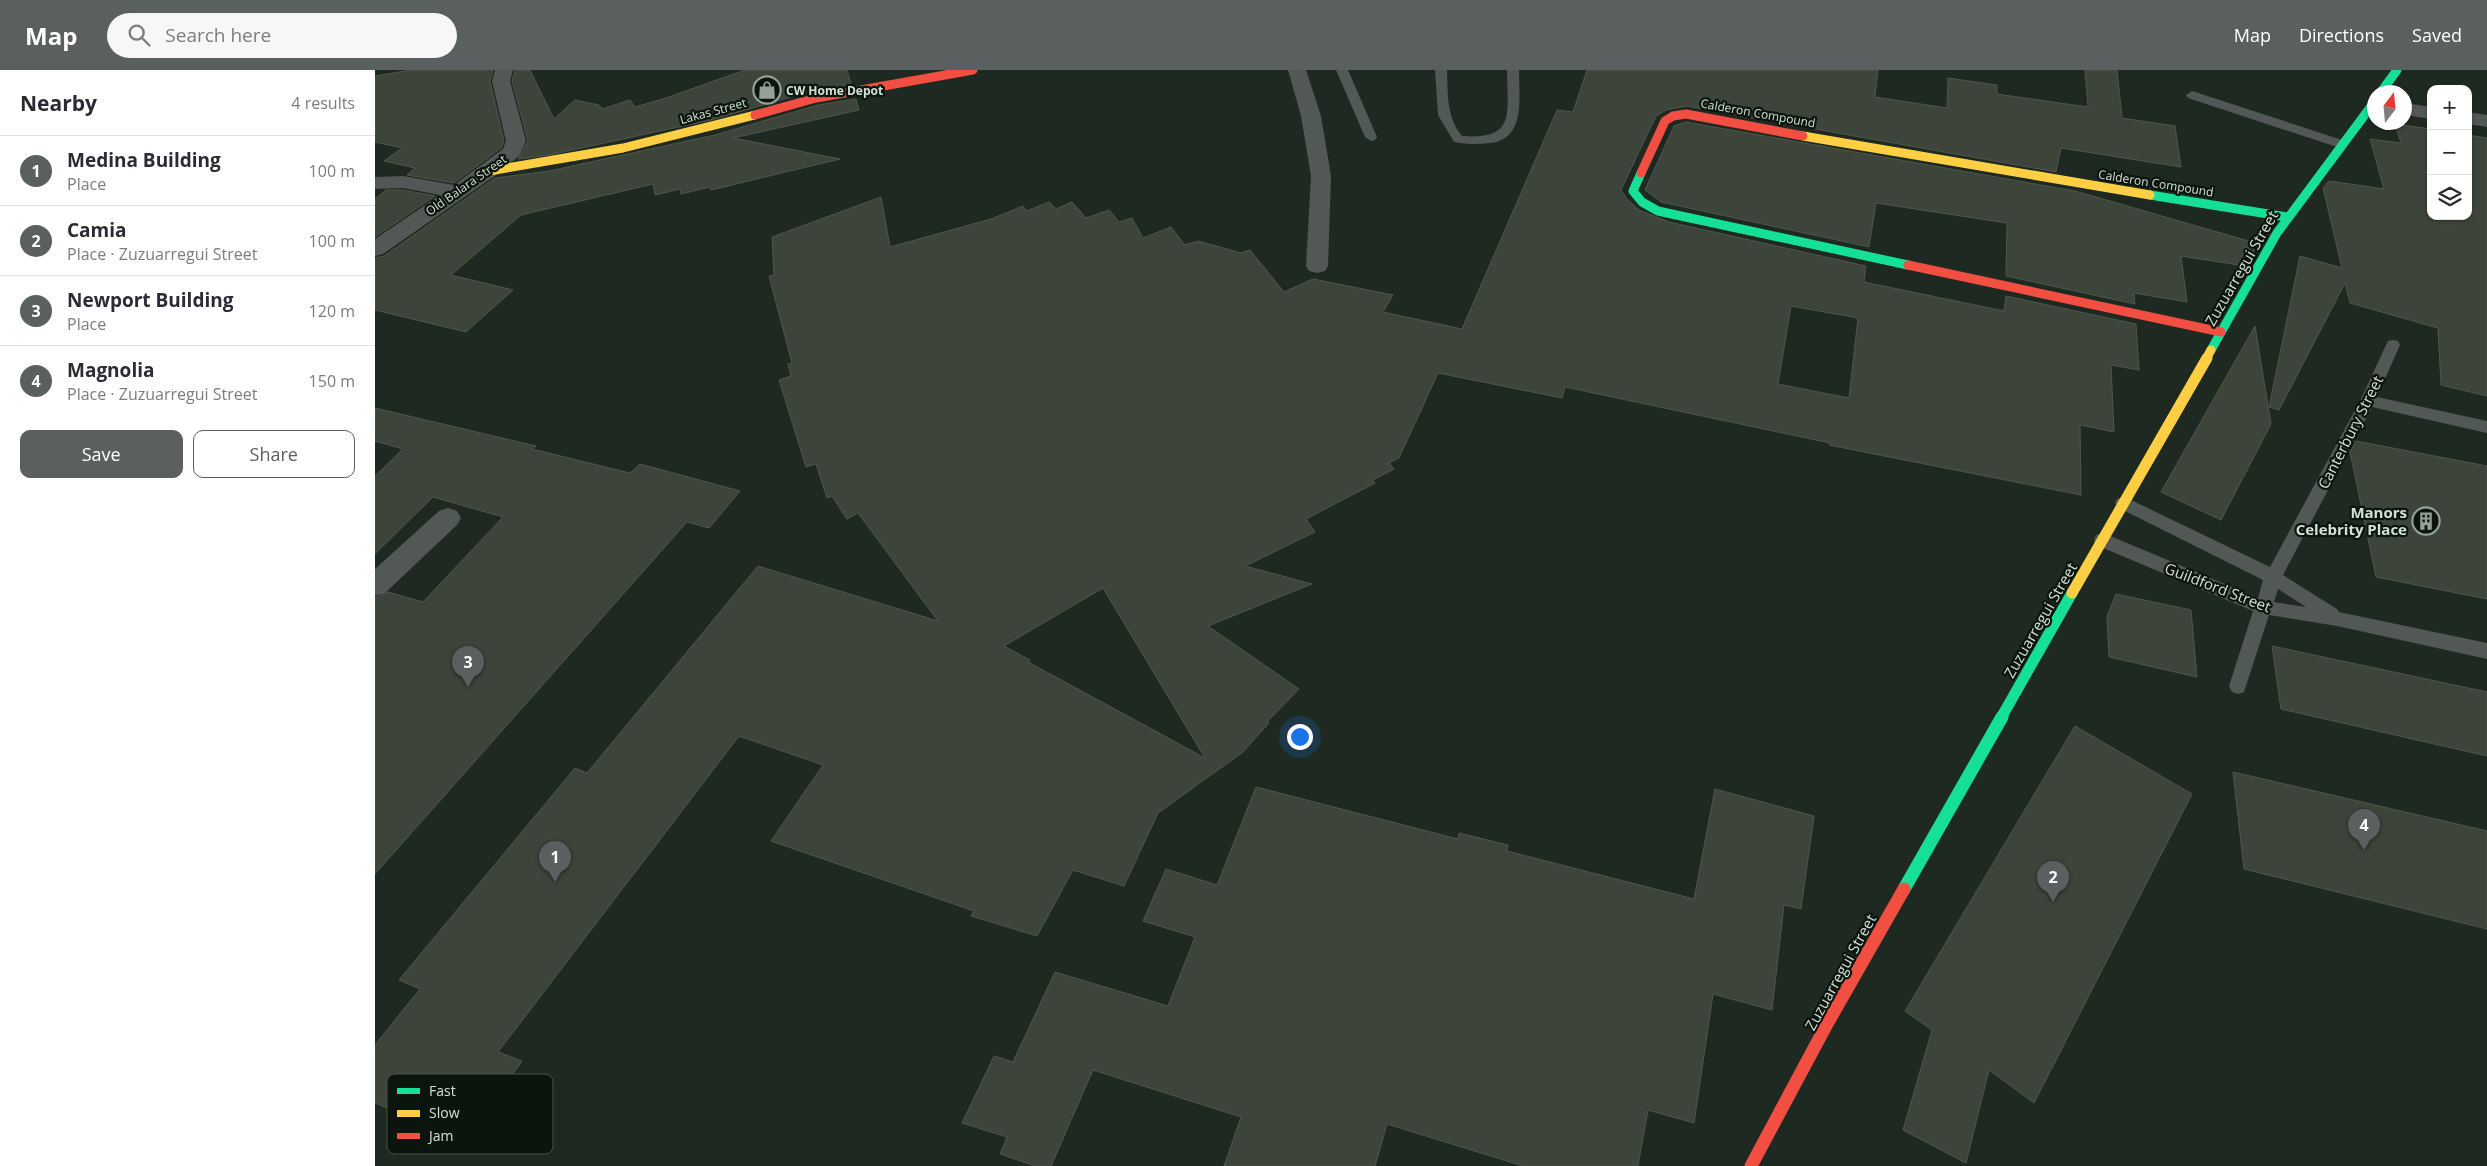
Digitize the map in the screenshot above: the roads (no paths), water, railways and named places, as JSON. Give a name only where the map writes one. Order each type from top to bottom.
[{"type":"street","name":"Old Balara Street","points":[[375,249],[489,171],[512,152],[516,141],[501,81],[504,70]]},
{"type":"street","name":"Lakas Street","points":[[489,171],[549,163],[715,127],[816,98],[932,79],[973,70]]},
{"type":"street","points":[[1297,70],[1311,116],[1321,176],[1317,266]]},
{"type":"street","name":"Zuzuarregui Street","points":[[2386,85],[2397,70]]},
{"type":"street","points":[[2412,110],[2427,112]]},
{"type":"street","name":"Zuzuarregui Street","points":[[1751,1166],[1827,1024],[2287,218],[2367,111]]},
{"type":"street","name":"Calderon Compound","points":[[2221,332],[1678,216],[1648,208],[1638,201],[1633,192],[1665,121],[1673,116],[1687,114],[1952,163],[2287,218]]},
{"type":"street","points":[[2472,119],[2487,121]]},
{"type":"street","points":[[375,183],[413,183],[457,192]]},
{"type":"street","points":[[375,585],[448,518]]},
{"type":"lane","points":[[1342,70],[1371,137]]},
{"type":"lane","points":[[1441,70],[1443,116],[1448,128],[1458,139],[1478,142],[1499,140],[1509,130],[1512,118],[1513,70]]},
{"type":"lane","points":[[2192,95],[2341,144]]},
{"type":"lane","name":"Canterbury Street","points":[[2238,686],[2273,577],[2368,401],[2393,345]]},
{"type":"lane","points":[[2368,401],[2487,426]]},
{"type":"lane","name":"Guildford Street","points":[[2123,503],[2273,577],[2337,619]]},
{"type":"lane","name":"Guildford Street","points":[[2102,540],[2262,607],[2337,619],[2487,651]]},
{"type":"place","name":"CW Home Depot","points":[[767,90]]},
{"type":"place","name":"Manors Celebrity Place","points":[[2426,521]]},
{"type":"place","name":"Newport Building","points":[[468,687]]},
{"type":"place","name":"Magnolia","points":[[2364,850]]},
{"type":"place","name":"Medina Building","points":[[555,882]]},
{"type":"place","name":"Camia","points":[[2053,902]]}]
